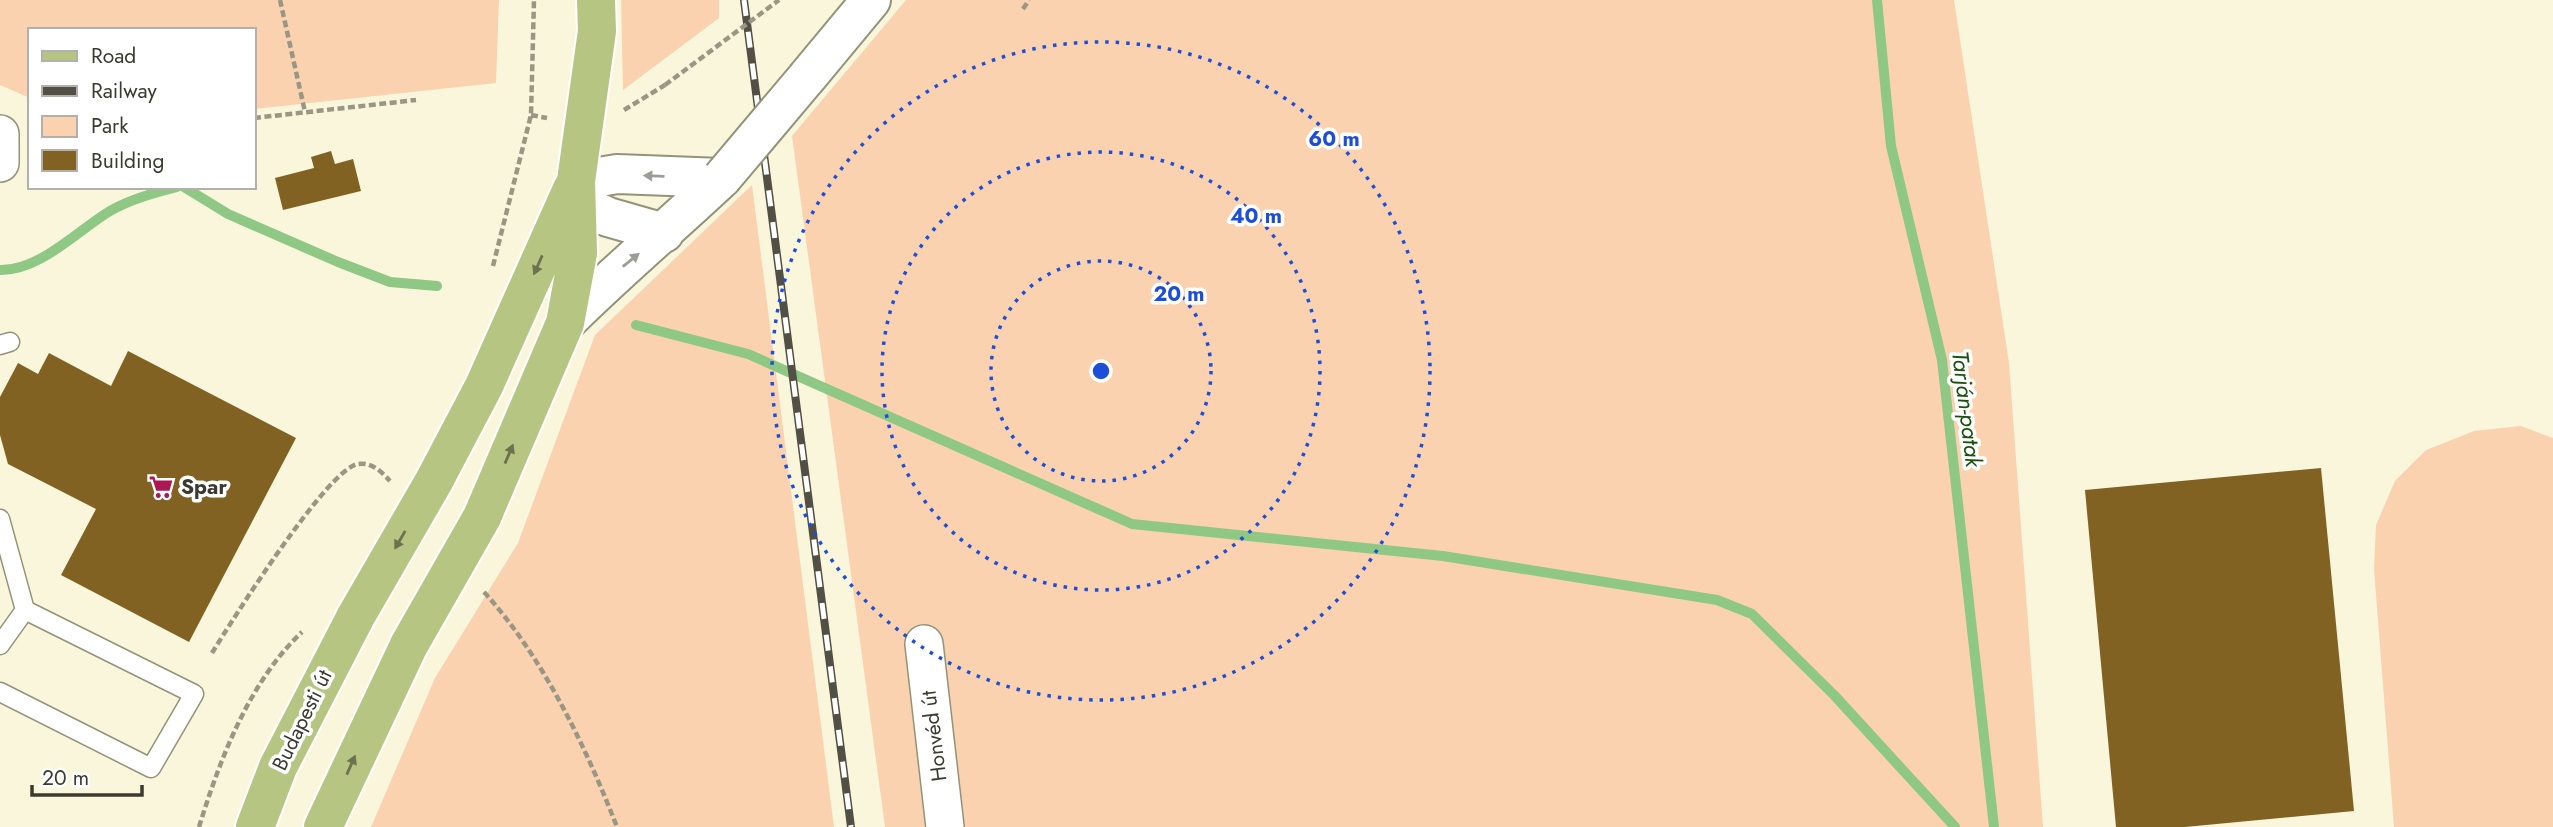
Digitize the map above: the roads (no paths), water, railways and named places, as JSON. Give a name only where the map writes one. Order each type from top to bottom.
[{"type":"main road","points":[[323,827],[410,645],[482,517],[565,323],[578,254],[576,181],[597,31],[596,0]]},
{"type":"main road","points":[[565,323],[616,272],[664,233],[722,178],[871,0]]},
{"type":"main road","points":[[576,181],[617,174],[722,178]]},
{"type":"main road","points":[[576,181],[589,208],[607,217],[664,233]]},
{"type":"main road","name":"Budapesti út","points":[[255,827],[278,767],[356,616],[434,481],[484,386],[576,181]]},
{"type":"street","points":[[0,134],[0,163]]},
{"type":"street","name":"Honvéd út","points":[[924,644],[945,827]]},
{"type":"lane","points":[[0,519],[25,610],[194,694],[151,768],[0,692]]},
{"type":"lane","points":[[0,645],[25,610]]},
{"type":"waterway","name":"Tarján-patak","points":[[1877,0],[1891,146],[1942,360],[1994,827]]},
{"type":"waterway","points":[[0,270],[30,264],[118,207],[170,189]]},
{"type":"waterway","points":[[187,189],[228,214],[338,262],[390,282],[437,286]]},
{"type":"waterway","points":[[636,325],[748,354],[1132,524],[1443,556],[1717,600],[1752,614],[1834,695],[1955,827]]},
{"type":"railway","points":[[744,0],[851,827]]},
{"type":"place","name":"Spar","points":[[161,487]]}]
